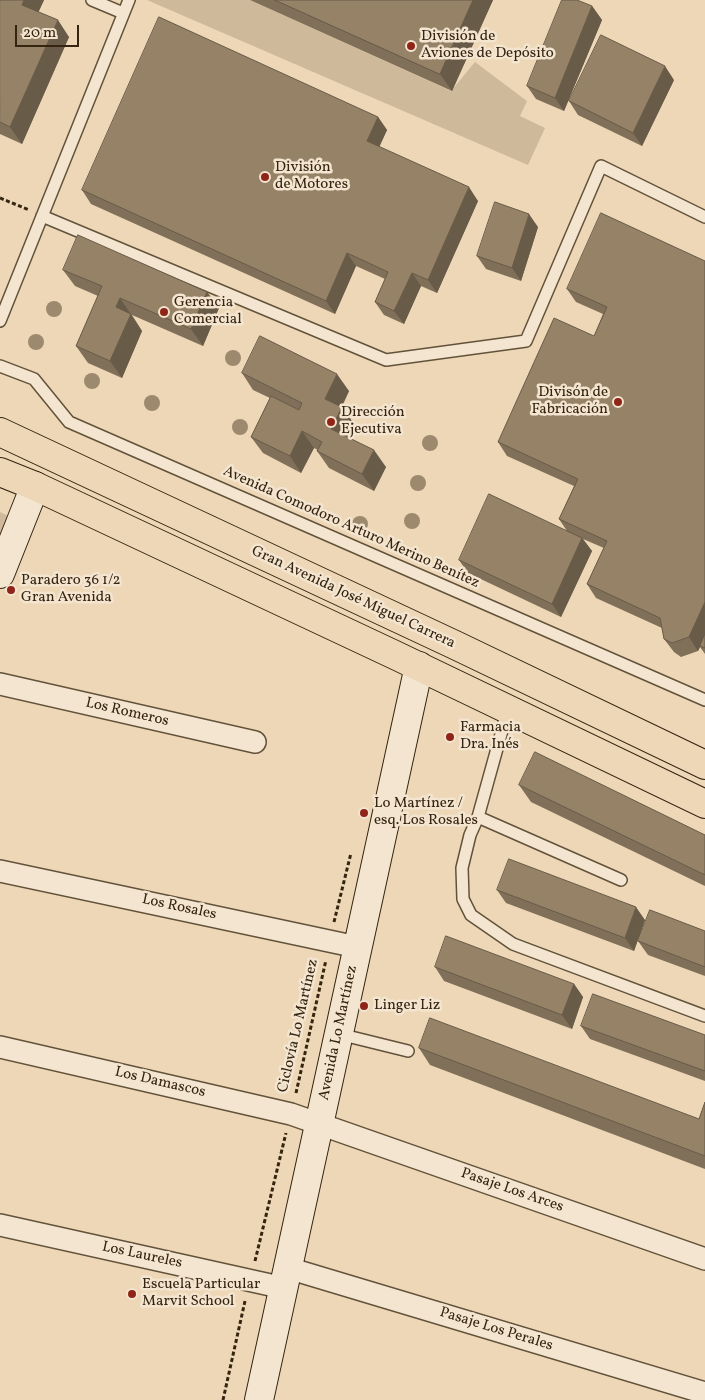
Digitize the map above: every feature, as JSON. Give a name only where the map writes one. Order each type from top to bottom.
[{"type":"main road","name":"Gran Avenida José Miguel Carrera","points":[[0,432],[705,765]]},
{"type":"main road","points":[[0,574],[35,486],[33,464],[26,443]]},
{"type":"main road","points":[[0,472],[35,486],[419,666],[705,804]]},
{"type":"main road","points":[[419,666],[422,659],[429,653],[454,645]]},
{"type":"main road","name":"Avenida Lo Martínez","points":[[260,1400],[419,666]]},
{"type":"street","name":"Los Romeros","points":[[0,684],[255,742]]},
{"type":"street","name":"Los Rosales","points":[[0,871],[358,947]]},
{"type":"street","name":"Los Damascos","points":[[0,1048],[291,1114],[319,1123]]},
{"type":"street","name":"Pasaje Los Arces","points":[[319,1123],[705,1259]]},
{"type":"street","name":"Los Laureles","points":[[0,1225],[250,1280],[286,1278]]},
{"type":"street","name":"Pasaje Los Perales","points":[[286,1278],[705,1393]]},
{"type":"lane","points":[[92,0],[123,13]]},
{"type":"lane","points":[[0,321],[129,0]]},
{"type":"lane","points":[[42,216],[386,360],[526,341],[601,166],[705,217]]},
{"type":"lane","name":"Avenida Comodoro Arturo Merino Benítez","points":[[0,366],[34,379],[69,422],[705,700]]},
{"type":"lane","points":[[508,709],[462,868],[463,899],[471,915],[513,944],[705,1016]]},
{"type":"lane","points":[[478,817],[621,880]]},
{"type":"lane","points":[[339,1034],[408,1051]]},
{"type":"path","points":[[0,198],[18,206]]},
{"type":"path","name":"Ciclovía Lo Martínez","points":[[222,1400],[353,845]]},
{"type":"shaded area","points":[[147,0],[250,0],[451,91],[475,62],[527,101],[520,116],[545,128],[528,165]]},
{"type":"shaded area","points":[[0,512],[10,517],[0,544]]},
{"type":"building","points":[[0,0],[24,0],[22,5],[58,20],[10,127],[0,122]]},
{"type":"building","name":"División de Aviones de Depósito","points":[[275,0],[473,0],[440,74]]},
{"type":"building","points":[[562,0],[577,0],[592,6],[555,98],[527,86]]},
{"type":"building","name":"División de Motores","points":[[159,17],[378,117],[367,141],[469,187],[428,280],[412,273],[394,311],[375,302],[388,272],[347,253],[326,301],[82,190]]},
{"type":"building","points":[[601,35],[665,66],[633,133],[569,101]]},
{"type":"building","points":[[495,202],[529,214],[512,268],[477,256]]},
{"type":"building","name":"Divisón de Fabricación","points":[[601,213],[705,261],[705,602],[689,637],[672,643],[664,639],[660,618],[587,584],[607,541],[559,519],[578,479],[498,442],[554,318],[594,336],[607,307],[567,289]]},
{"type":"building","name":"Gerencia Comercial","points":[[78,235],[207,292],[191,329],[120,298],[116,307],[131,314],[110,361],[76,346],[102,286],[63,270]]},
{"type":"building","name":"Dirección Ejecutiva","points":[[260,336],[337,374],[325,399],[342,407],[331,429],[374,450],[362,474],[317,451],[322,442],[302,431],[290,456],[251,437],[271,396],[299,410],[302,403],[242,373]]},
{"type":"building","points":[[489,494],[582,538],[552,604],[459,560]]},
{"type":"building","points":[[705,634],[705,648],[700,646]]},
{"type":"building","points":[[535,752],[705,835],[705,875],[519,785]]},
{"type":"building","points":[[509,859],[636,907],[625,938],[497,890]]},
{"type":"building","points":[[650,910],[705,931],[705,967],[638,941]]},
{"type":"building","points":[[446,936],[574,984],[562,1015],[435,967]]},
{"type":"building","points":[[593,994],[705,1035],[705,1071],[581,1026]]},
{"type":"building","points":[[430,1018],[699,1119],[705,1102],[705,1156],[419,1048]]},
{"type":"place","name":"División de Aviones de Depósito","points":[[411,46]]},
{"type":"place","name":"División de Motores","points":[[265,177]]},
{"type":"place","name":"Gerencia Comercial","points":[[164,312]]},
{"type":"place","name":"Divisón de Fabricación","points":[[618,402]]},
{"type":"place","name":"Dirección Ejecutiva","points":[[331,422]]},
{"type":"place","name":"Paradero 36 1/2 Gran Avenida","points":[[11,590]]},
{"type":"place","name":"Farmacia Dra. Inés","points":[[450,737]]},
{"type":"place","name":"Lo Martínez / esq. Los Rosales","points":[[364,813]]},
{"type":"place","name":"Linger Liz","points":[[364,1006]]},
{"type":"place","name":"Escuela Particular Marvit School","points":[[132,1294]]}]
